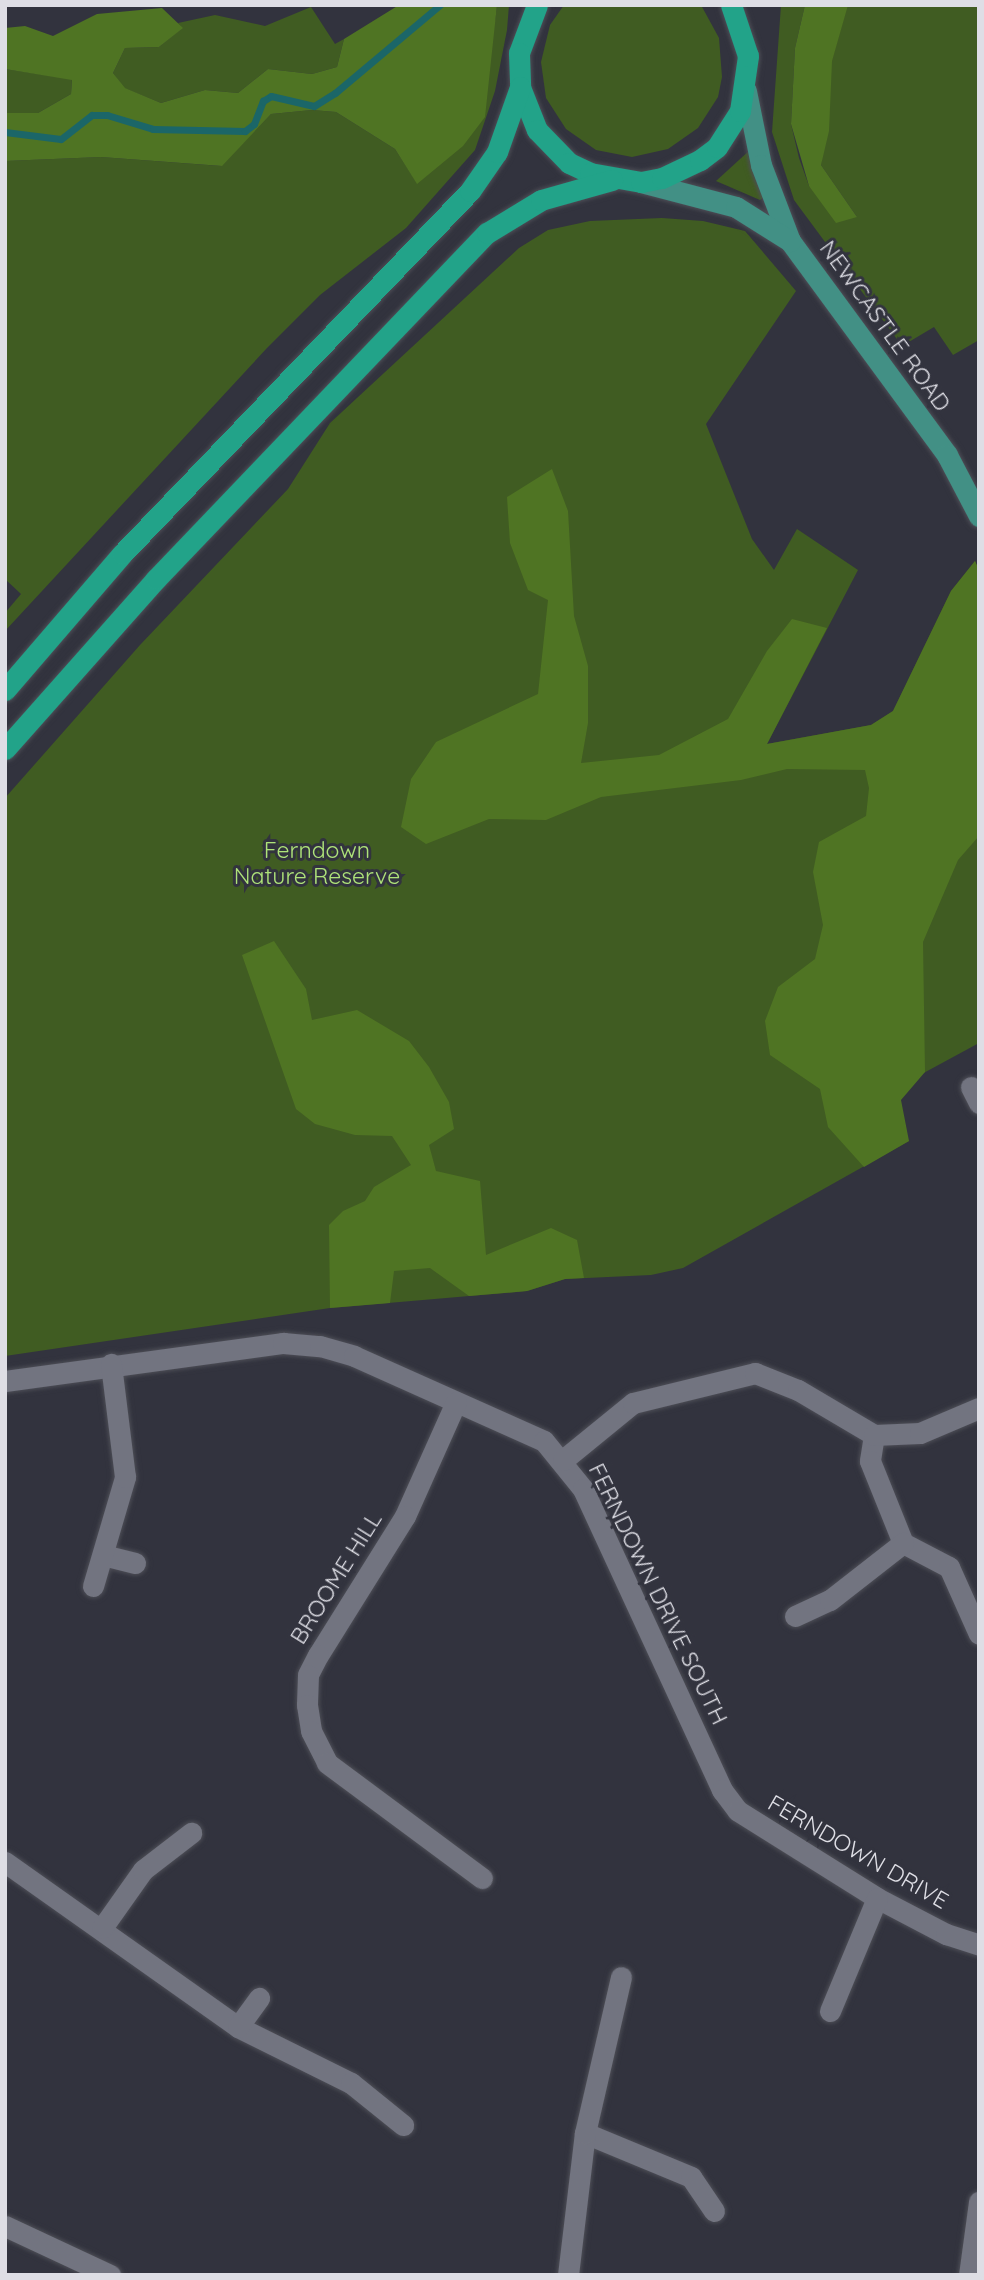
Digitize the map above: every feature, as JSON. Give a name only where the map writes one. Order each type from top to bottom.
[{"type":"highway","points":[[531,10],[519,53],[520,87],[532,120],[551,148],[569,163],[612,180],[641,182],[682,171],[717,147],[730,130],[746,91],[748,56],[740,11]]},
{"type":"highway","points":[[5,690],[122,554],[470,191],[497,152],[520,87]]},
{"type":"highway","points":[[5,749],[156,579],[487,233],[541,200],[612,180]]},
{"type":"main road","name":"NEWCASTLE ROAD","points":[[746,91],[761,165],[790,240],[947,455],[979,516]]},
{"type":"main road","name":"NEWCASTLE ROAD","points":[[641,182],[736,207],[790,240]]},
{"type":"street","name":"FERNDOWN DRIVE SOUTH","points":[[5,1381],[111,1364],[283,1343],[320,1346],[355,1356],[544,1441],[563,1460],[583,1489],[722,1790]]},
{"type":"street","points":[[93,1586],[125,1477],[111,1364]]},
{"type":"street","points":[[563,1460],[633,1403],[755,1373],[798,1391],[874,1435],[920,1433],[979,1408]]},
{"type":"street","name":"BROOME HILL","points":[[456,1402],[405,1516],[308,1675],[307,1705],[311,1731],[327,1763],[482,1878]]},
{"type":"street","points":[[874,1435],[870,1461],[903,1543],[949,1567],[979,1634]]},
{"type":"street","points":[[795,1616],[830,1600],[903,1543]]},
{"type":"street","points":[[103,1555],[135,1563]]},
{"type":"street","name":"FERNDOWN DRIVE","points":[[722,1790],[757,1826],[877,1898],[979,1945]]},
{"type":"street","points":[[102,1928],[143,1870],[191,1833]]},
{"type":"street","points":[[5,1861],[239,2027],[351,2083],[403,2125]]},
{"type":"street","points":[[830,2011],[877,1898]]},
{"type":"street","points":[[568,2275],[585,2133],[621,1977]]},
{"type":"street","points":[[239,2027],[259,1998]]},
{"type":"street","points":[[585,2133],[691,2177],[714,2211]]},
{"type":"street","points":[[969,2275],[979,2202]]},
{"type":"street","points":[[5,2226],[110,2275]]},
{"type":"green space","points":[[399,5],[497,5],[485,117],[463,146],[417,184],[395,149],[336,112],[312,110],[271,114],[222,166],[101,157],[5,161],[5,113],[38,113],[71,94],[72,80],[5,69],[5,28],[25,26],[53,36],[97,14],[162,8],[183,28],[159,47],[125,48],[113,73],[125,88],[161,103],[205,90],[238,93],[268,69],[312,74],[337,67],[344,39]]},
{"type":"green space","points":[[497,5],[509,5],[507,30],[495,91],[475,150],[406,228],[320,295],[267,348],[5,631],[5,613],[21,594],[5,579],[5,161],[101,157],[221,166],[271,114],[312,110],[336,112],[395,149],[417,183],[495,21]]},
{"type":"green space","points":[[564,5],[701,5],[719,38],[722,77],[718,97],[698,128],[668,149],[632,157],[596,150],[566,129],[546,98],[541,62],[550,25]]},
{"type":"green space","points":[[781,5],[805,5],[795,48],[791,124],[809,186],[857,217],[821,165],[834,5],[979,5],[979,340],[953,355],[934,327],[902,346],[794,200],[772,132]]},
{"type":"green space","points":[[805,5],[848,5],[832,61],[829,131],[821,165],[857,217],[836,223],[809,186],[791,124],[795,48]]},
{"type":"green space","points":[[311,7],[335,44],[344,39],[337,67],[312,74],[268,69],[238,93],[205,90],[161,103],[124,88],[113,73],[125,48],[159,47],[182,28],[178,23],[215,15],[265,26]]},
{"type":"green space","points":[[5,69],[72,79],[71,94],[38,113],[5,113]]},
{"type":"green space","points":[[751,149],[766,196],[760,200],[716,181]]},
{"type":"green space","name":"Ferndown Nature Reserve","points":[[662,218],[703,221],[745,231],[796,291],[706,424],[752,539],[774,570],[797,529],[858,570],[767,744],[871,725],[893,711],[951,591],[975,561],[979,570],[979,1043],[883,1095],[909,1141],[683,1268],[651,1275],[565,1279],[527,1291],[330,1308],[5,1356],[5,798],[140,645],[288,489],[330,423],[519,248],[548,230],[590,221]]},
{"type":"green space","points":[[552,469],[568,511],[574,616],[588,666],[588,723],[581,763],[659,755],[728,719],[767,651],[792,619],[827,628],[767,744],[871,725],[893,711],[951,591],[975,561],[979,570],[979,836],[958,860],[923,942],[925,1072],[901,1100],[909,1141],[864,1167],[828,1127],[820,1089],[770,1055],[765,1021],[778,987],[815,959],[823,925],[813,872],[819,842],[866,816],[869,788],[865,770],[787,769],[741,780],[601,797],[546,820],[489,819],[426,844],[401,827],[411,779],[436,742],[538,694],[548,600],[528,590],[510,543],[507,497]]},
{"type":"green space","points":[[274,941],[306,989],[312,1020],[357,1010],[409,1041],[429,1067],[449,1102],[454,1129],[429,1145],[436,1171],[480,1181],[486,1255],[551,1228],[577,1240],[584,1278],[565,1279],[527,1291],[469,1296],[430,1268],[394,1271],[390,1303],[330,1308],[329,1225],[343,1211],[365,1201],[374,1187],[411,1165],[392,1136],[355,1135],[315,1124],[296,1109],[242,955]]},
{"type":"waterway","points":[[5,132],[61,139],[92,115],[107,115],[153,129],[245,131],[254,124],[263,101],[271,96],[314,106],[335,93],[440,5]]}]
